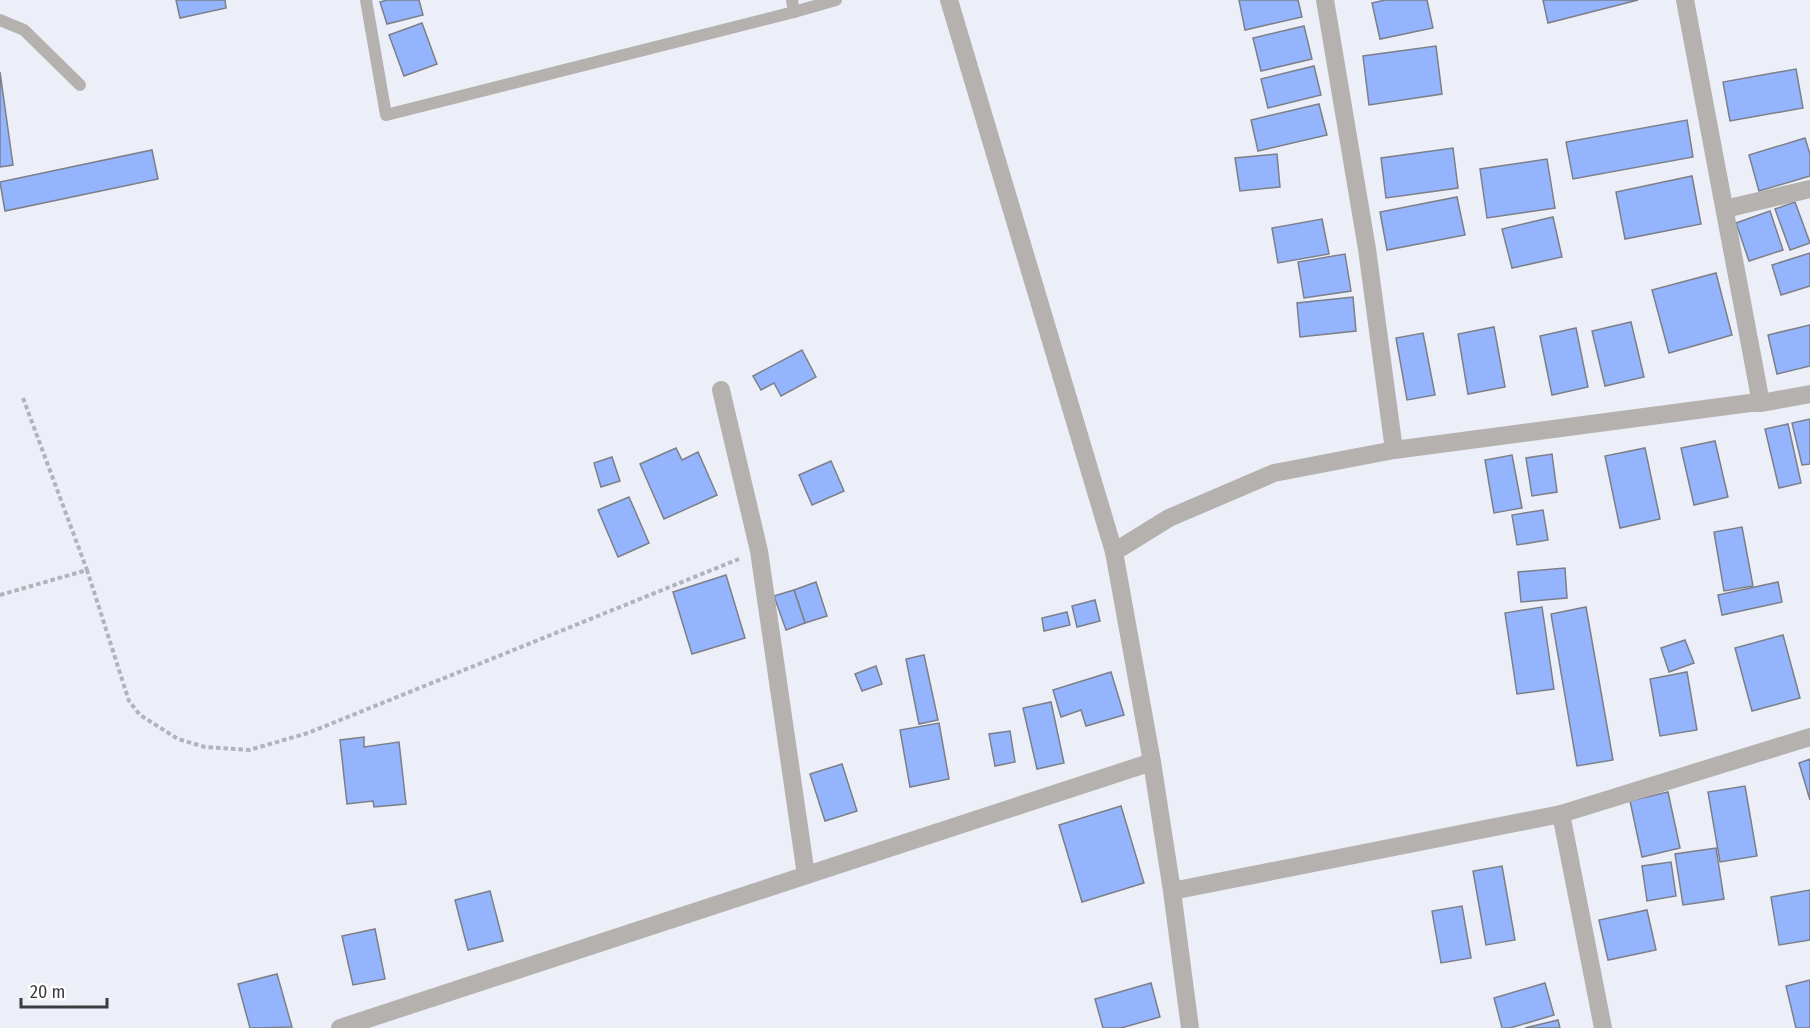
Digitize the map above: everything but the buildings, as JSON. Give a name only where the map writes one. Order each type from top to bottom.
[{"type":"street","points":[[949,0],[1114,552],[1152,762],[1190,1028]]},
{"type":"street","points":[[1325,0],[1367,249],[1394,450]]},
{"type":"street","points":[[1685,0],[1761,403]]},
{"type":"street","points":[[1725,209],[1810,189]]},
{"type":"street","points":[[721,390],[759,551],[806,874]]},
{"type":"street","points":[[1114,552],[1168,518],[1274,473],[1394,450],[1761,403],[1810,394]]},
{"type":"street","points":[[1172,891],[1561,814],[1810,737]]},
{"type":"street","points":[[340,1028],[1152,762]]},
{"type":"street","points":[[1561,814],[1603,1028]]},
{"type":"lane","points":[[366,0],[386,115],[793,6],[836,0]]},
{"type":"lane","points":[[0,20],[24,30],[80,85]]},
{"type":"path","points":[[23,398],[87,570],[129,700],[140,715],[178,739],[205,747],[249,750],[308,734],[759,551]]},
{"type":"path","points":[[0,595],[87,570]]}]
